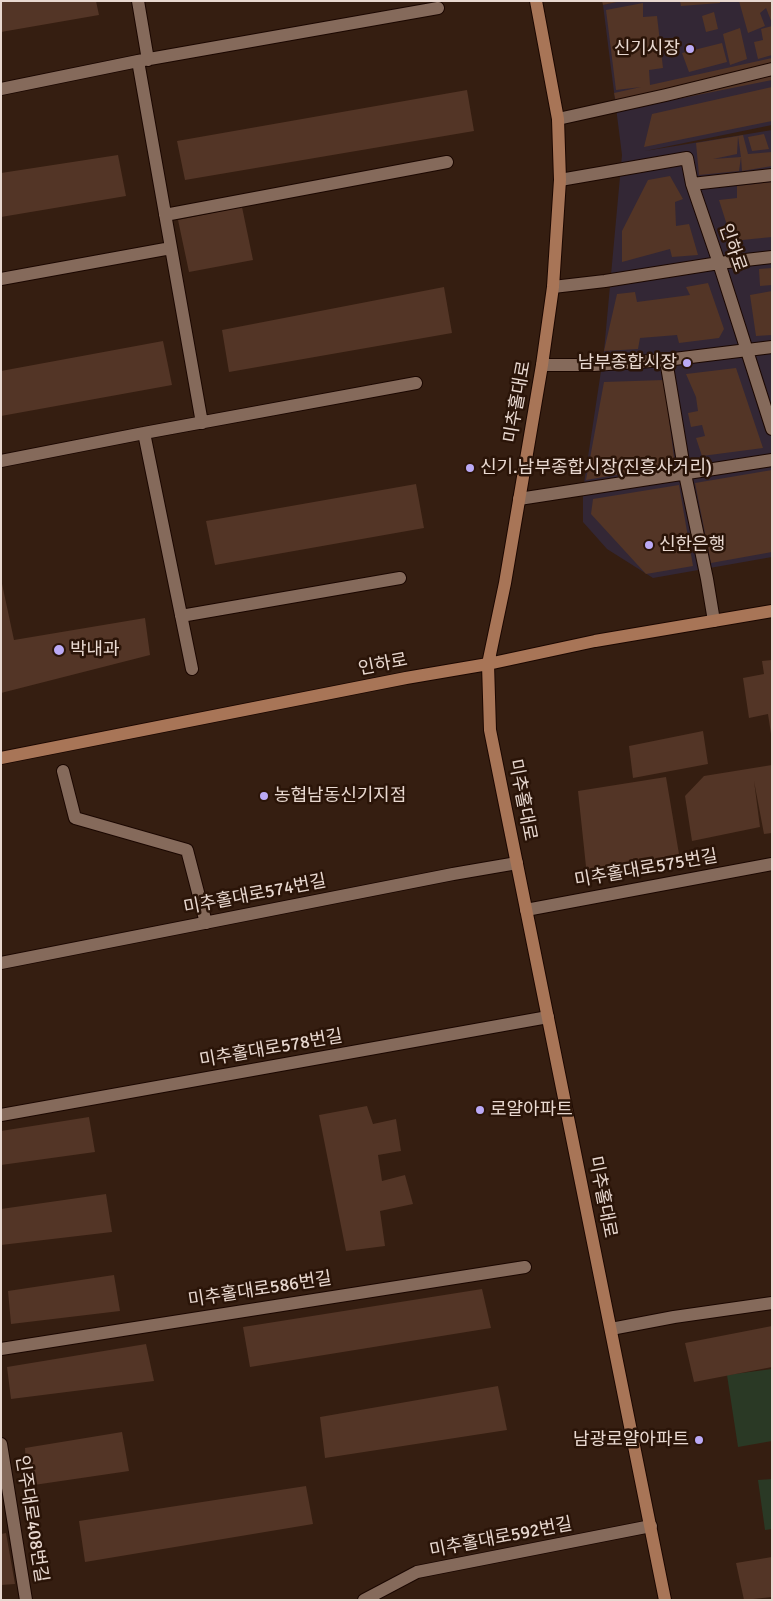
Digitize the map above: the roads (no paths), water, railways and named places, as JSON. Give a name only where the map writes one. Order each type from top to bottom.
[{"type":"main road","name":"미추홀대로","points":[[536,1],[558,118],[560,180],[553,287],[542,365],[505,583],[488,664],[490,730],[665,1600]]},
{"type":"main road","name":"인하로","points":[[1,758],[406,678],[488,664],[595,640],[772,611]]},
{"type":"street","points":[[138,1],[143,61],[165,215],[202,422]]},
{"type":"street","points":[[1,89],[143,61],[438,8]]},
{"type":"street","points":[[558,118],[605,109],[772,69]]},
{"type":"street","name":"인하로","points":[[560,180],[687,158],[692,184],[772,429]]},
{"type":"street","points":[[165,215],[447,162]]},
{"type":"street","points":[[692,184],[772,175]]},
{"type":"street","points":[[1,279],[171,248]]},
{"type":"street","points":[[553,287],[772,257]]},
{"type":"street","points":[[542,365],[594,365],[666,360],[772,347]]},
{"type":"street","points":[[666,360],[685,474],[714,621]]},
{"type":"street","points":[[1,462],[144,433],[416,383]]},
{"type":"street","points":[[144,433],[192,670]]},
{"type":"street","points":[[519,499],[772,460]]},
{"type":"street","points":[[181,616],[400,578]]},
{"type":"street","points":[[63,771],[74,818],[187,850],[206,923]]},
{"type":"street","name":"미추홀대로574번길","points":[[1,963],[452,874],[517,863]]},
{"type":"street","name":"미추홀대로575번길","points":[[526,910],[772,864]]},
{"type":"street","name":"미추홀대로578번길","points":[[1,1115],[548,1017]]},
{"type":"street","name":"미추홀대로586번길","points":[[1,1349],[525,1266]]},
{"type":"street","points":[[611,1330],[772,1303]]},
{"type":"street","name":"인주대로408번길","points":[[1,1444],[26,1600]]},
{"type":"street","name":"미추홀대로592번길","points":[[364,1600],[417,1572],[651,1526]]},
{"type":"place","name":"신기시장","points":[[690,49]]},
{"type":"place","name":"남부종합시장","points":[[687,363]]},
{"type":"place","name":"신기.남부종합시장(진흥사거리)","points":[[470,468]]},
{"type":"place","name":"신한은행","points":[[649,545]]},
{"type":"place","name":"박내과","points":[[59,650]]},
{"type":"place","name":"농협남동신기지점","points":[[264,796]]},
{"type":"place","name":"로얄아파트","points":[[480,1110]]},
{"type":"place","name":"남광로얄아파트","points":[[699,1440]]}]
